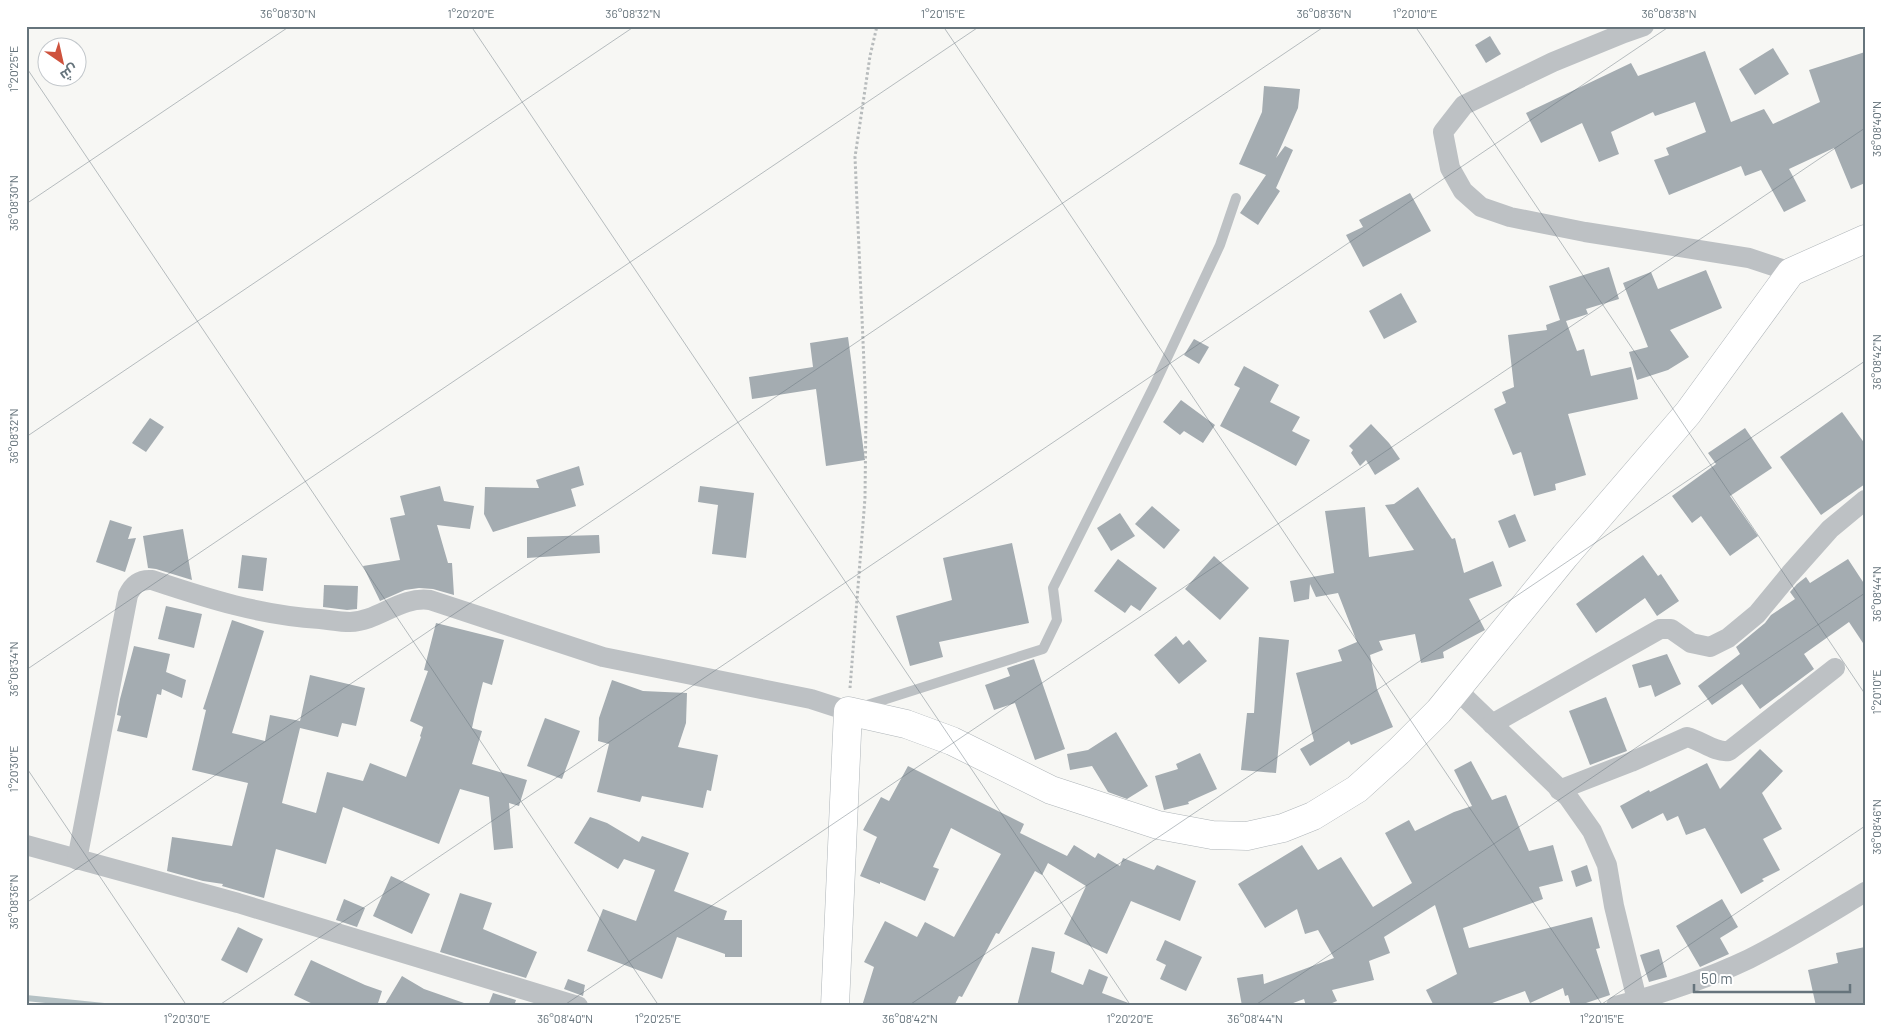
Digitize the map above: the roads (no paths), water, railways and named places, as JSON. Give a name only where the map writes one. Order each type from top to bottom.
[{"type":"main road","points":[[836,1006],[848,712],[906,724],[952,741],[1051,790],[1158,825],[1212,836],[1247,836],[1283,828],[1313,816],[1357,788],[1399,751],[1439,711],[1566,556],[1688,413],[1791,272],[1865,239]]},
{"type":"street","points":[[1644,26],[1623,29],[1464,105],[1443,132],[1450,168],[1464,192],[1481,208],[1510,217],[1585,232],[1749,258],[1791,272]]},
{"type":"street","points":[[1492,724],[1660,629],[1671,630],[1691,643],[1710,647],[1728,638],[1757,614],[1830,528],[1865,500]]},
{"type":"street","points":[[77,860],[128,594],[132,586],[144,579],[224,604],[289,617],[351,622],[366,619],[416,598],[430,600],[603,657],[811,699],[848,712]]},
{"type":"street","points":[[1559,790],[1631,762],[1687,737],[1696,738],[1719,751],[1729,751],[1836,668]]},
{"type":"street","points":[[1456,689],[1568,797],[1592,831],[1607,865],[1614,906],[1637,1000]]},
{"type":"street","points":[[26,846],[238,903],[578,1006]]},
{"type":"street","points":[[1616,1006],[1715,974],[1750,958],[1792,936],[1865,892]]},
{"type":"lane","points":[[848,712],[1043,650],[1057,620],[1053,588],[1154,386],[1204,280],[1220,245],[1236,198]]},
{"type":"waterway","points":[[26,998],[104,1006]]}]
